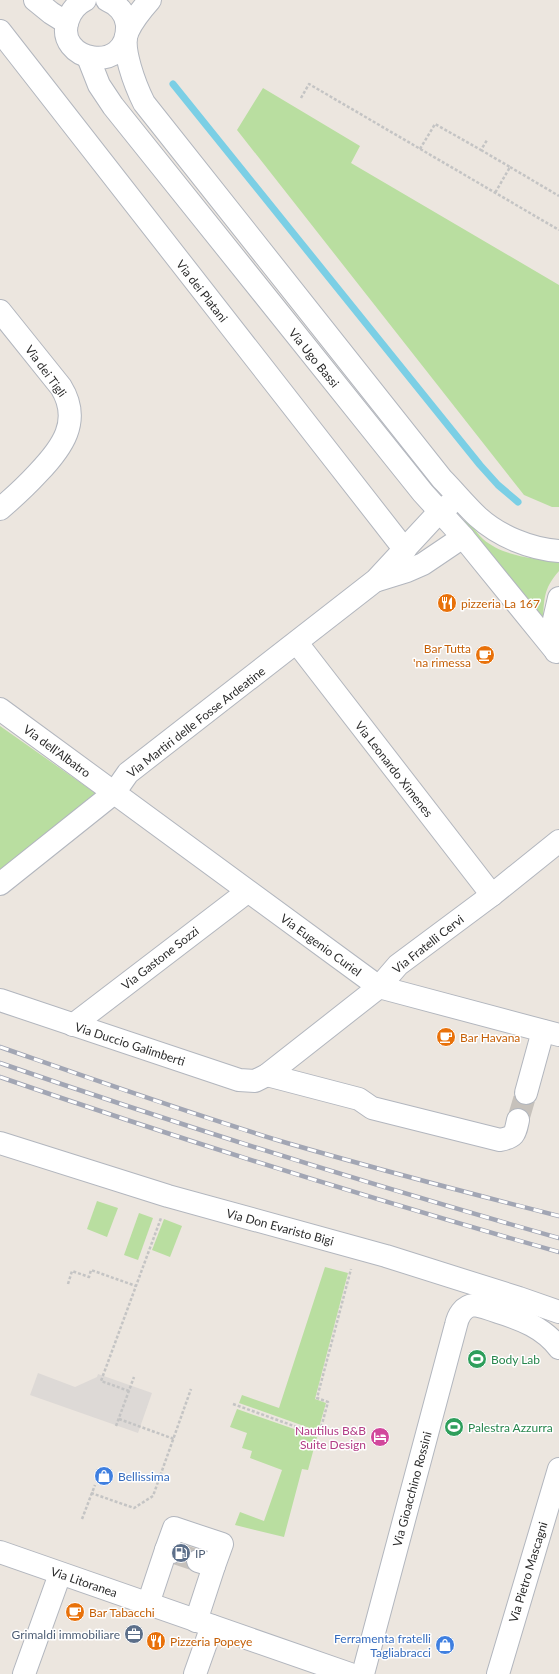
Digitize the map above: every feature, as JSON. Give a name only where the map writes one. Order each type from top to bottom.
[{"type":"street","points":[[35,0],[51,13],[67,23]]},
{"type":"street","points":[[85,0],[76,6],[70,14],[67,23],[67,34],[71,44],[78,52],[88,57],[98,58],[109,56],[118,50],[124,42],[127,32],[150,0]]},
{"type":"street","name":"Via Ugo Bassi","points":[[107,0],[112,2],[121,10],[126,20],[127,54],[136,88],[144,103],[439,476],[479,517],[514,540],[559,552]]},
{"type":"street","name":"Via dei Platani","points":[[0,31],[405,550]]},
{"type":"street","name":"Via Ugo Bassi","points":[[88,57],[99,85],[113,106],[439,512],[463,537],[557,655]]},
{"type":"street","name":"Via dei Tigli","points":[[0,311],[61,387],[67,397],[70,417],[68,431],[61,446],[20,493],[0,509]]},
{"type":"street","name":"Via Martiri delle Fosse Ardeatine","points":[[0,884],[114,793],[128,773],[376,580],[439,512],[459,497]]},
{"type":"street","name":"Via Martiri delle Fosse Ardeatine","points":[[376,580],[407,571],[422,564],[463,537]]},
{"type":"street","name":"Via Ugo Bassi","points":[[557,655],[552,624],[559,598]]},
{"type":"street","name":"Via Leonardo Ximenes","points":[[297,643],[492,895]]},
{"type":"street","name":"Via dell'Albatro","points":[[0,709],[114,793]]},
{"type":"street","name":"Via Eugenio Curiel","points":[[114,793],[247,892],[379,987],[551,1033]]},
{"type":"street","name":"Via Fratelli Cervi","points":[[264,1077],[379,987],[398,965],[492,895],[559,841]]},
{"type":"street","name":"Via Gastone Sozzi","points":[[73,1025],[247,892]]},
{"type":"street","name":"Via Duccio Galimberti","points":[[0,1000],[239,1080],[255,1081],[264,1077],[359,1099],[372,1108],[500,1140],[510,1138],[515,1133],[518,1120]]},
{"type":"street","points":[[526,1093],[551,1033]]},
{"type":"street","name":"Via Don Evaristo Bigi","points":[[0,1143],[168,1196],[355,1247],[559,1312]]},
{"type":"street","name":"Via Gioacchino Rossini","points":[[363,1674],[457,1320],[461,1312],[470,1305],[478,1305],[514,1317],[538,1328],[559,1348]]},
{"type":"street","name":"Via Pietro Mascagni","points":[[498,1674],[559,1469]]},
{"type":"street","points":[[148,1604],[169,1551],[174,1528],[222,1544],[206,1564],[204,1624],[195,1674]]},
{"type":"street","name":"Via Litoranea","points":[[0,1552],[350,1674]]},
{"type":"street","points":[[24,1674],[60,1574]]},
{"type":"path","points":[[301,98],[309,84],[559,230]]},
{"type":"path","points":[[420,150],[436,124],[559,196]]},
{"type":"path","points":[[481,150],[487,140]]},
{"type":"path","points":[[495,193],[510,167]]},
{"type":"path","points":[[129,1391],[101,1381],[168,1196]]},
{"type":"path","points":[[233,1404],[319,1435],[328,1402],[317,1398],[355,1247]]},
{"type":"path","points":[[68,1284],[72,1271],[89,1277],[91,1270],[136,1286]]},
{"type":"path","points":[[116,1426],[134,1377]]},
{"type":"path","points":[[91,1493],[134,1508],[153,1496],[192,1389]]},
{"type":"path","points":[[118,1418],[174,1439]]},
{"type":"path","points":[[82,1519],[95,1485]]},
{"type":"green space","points":[[263,88],[360,146],[351,163],[559,285],[559,507],[552,507],[524,495],[237,130]]},
{"type":"green space","points":[[463,520],[472,525],[483,539],[499,549],[529,558],[559,561],[559,571],[550,583],[545,595],[543,622],[462,523]]},
{"type":"green space","points":[[0,726],[98,795],[0,872]]},
{"type":"green space","points":[[97,1201],[118,1208],[107,1237],[87,1229]]},
{"type":"green space","points":[[139,1213],[153,1218],[138,1260],[124,1255]]},
{"type":"green space","points":[[164,1219],[182,1226],[170,1257],[152,1250]]},
{"type":"green space","points":[[325,1267],[348,1273],[315,1399],[326,1403],[318,1431],[239,1403],[242,1395],[279,1408]]},
{"type":"green space","points":[[237,1409],[317,1437],[308,1470],[302,1469],[284,1537],[235,1525],[240,1512],[264,1521],[282,1470],[250,1458],[252,1451],[242,1448],[247,1433],[230,1427]]},
{"type":"shaded area","points":[[38,1373],[75,1387],[97,1377],[98,1374],[152,1393],[138,1433],[30,1395]]},
{"type":"waterway","points":[[173,84],[480,465],[498,485],[518,502]]},
{"type":"tunnel","points":[[518,1120],[526,1093]]},
{"type":"tunnel","points":[[172,1552],[198,1561]]},
{"type":"railway","points":[[0,1047],[179,1109],[287,1143],[423,1181],[559,1216]]},
{"type":"railway","points":[[0,1063],[278,1155],[559,1238]]},
{"type":"railway","points":[[0,1077],[278,1169],[559,1252]]},
{"type":"place","name":"pizzeria La 167","points":[[447,603]]},
{"type":"place","name":"Bar Tutta 'na rimessa","points":[[485,655]]},
{"type":"place","name":"Bar Havana","points":[[446,1037]]},
{"type":"place","name":"Body Lab","points":[[477,1359]]},
{"type":"place","name":"Palestra Azzurra","points":[[454,1427]]},
{"type":"place","name":"Nautilus B&B Suite Design","points":[[380,1437]]},
{"type":"place","name":"Bellissima","points":[[104,1476]]},
{"type":"place","name":"IP","points":[[181,1553]]},
{"type":"place","name":"Bar Tabacchi","points":[[75,1612]]},
{"type":"place","name":"Grimaldi immobiliare","points":[[134,1634]]},
{"type":"place","name":"Pizzeria Popeye","points":[[156,1641]]},
{"type":"place","name":"Ferramenta fratelli Tagliabracci","points":[[445,1645]]}]
